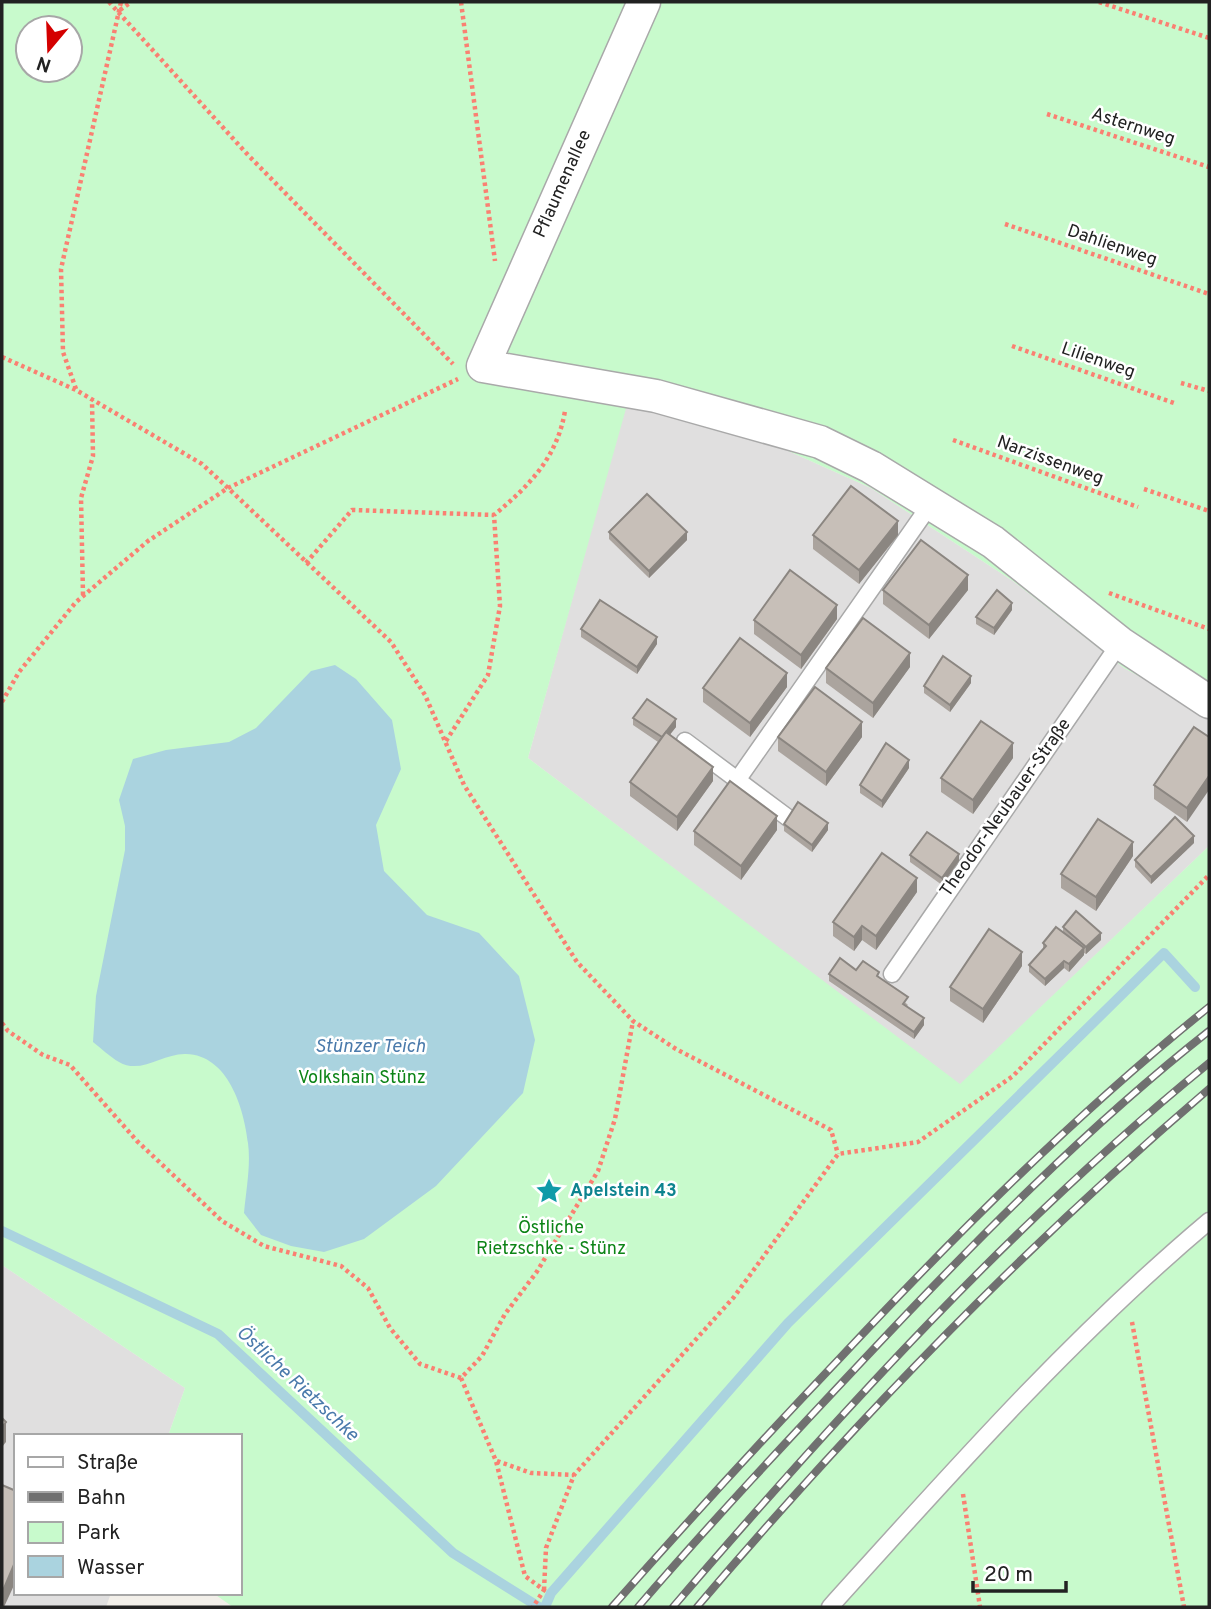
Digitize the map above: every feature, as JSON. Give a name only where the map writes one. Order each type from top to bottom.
[{"type":"street","name":"Pflaumenallee","points":[[483,366],[644,2]]},
{"type":"street","points":[[483,366],[656,396],[820,442],[871,467],[993,542],[1120,643],[1209,702]]},
{"type":"lane","points":[[738,779],[930,505]]},
{"type":"lane","name":"Theodor-Neubauer-Straße","points":[[892,974],[1120,643]]},
{"type":"lane","points":[[685,741],[791,820]]},
{"type":"lane","points":[[830,1607],[957,1465],[1133,1285],[1209,1221]]},
{"type":"path","points":[[109,2],[248,155],[451,362]]},
{"type":"path","points":[[76,390],[63,352],[61,269],[121,2]]},
{"type":"path","points":[[119,11],[131,2]]},
{"type":"path","points":[[461,2],[496,267]]},
{"type":"path","points":[[1099,2],[1209,38]]},
{"type":"path","name":"Asternweg","points":[[1047,114],[1209,167]]},
{"type":"path","name":"Dahlienweg","points":[[1005,224],[1209,294]]},
{"type":"path","name":"Lilienweg","points":[[1012,346],[1174,403]]},
{"type":"path","points":[[2,357],[76,390],[202,464],[391,642],[425,695],[464,785],[578,962],[634,1021],[676,1049],[831,1130],[838,1154]]},
{"type":"path","points":[[2,702],[19,672],[83,596],[148,541],[228,488],[483,366]]},
{"type":"path","points":[[306,563],[352,510],[494,515],[526,489],[552,455],[564,417],[569,380]]},
{"type":"path","points":[[1181,383],[1209,391]]},
{"type":"path","points":[[83,596],[81,498],[93,456],[92,399]]},
{"type":"path","name":"Narzissenweg","points":[[953,440],[1138,507]]},
{"type":"path","points":[[1144,489],[1209,511]]},
{"type":"path","points":[[445,742],[488,675],[500,606],[494,515]]},
{"type":"path","points":[[1109,593],[1209,629]]},
{"type":"path","points":[[533,1607],[542,1597],[547,1548],[574,1475],[734,1297],[838,1154],[918,1142],[1013,1076],[1209,875]]},
{"type":"path","points":[[461,1378],[482,1356],[505,1314],[536,1273],[598,1171],[615,1119],[634,1021]]},
{"type":"path","points":[[2,1023],[5,1031],[43,1055],[70,1065],[137,1141],[222,1221],[264,1246],[341,1266],[368,1289],[390,1328],[420,1364],[461,1378],[496,1461],[525,1576],[544,1590]]},
{"type":"path","points":[[1133,1285],[1128,1305],[1184,1607]]},
{"type":"path","points":[[496,1461],[531,1474],[574,1475]]},
{"type":"path","points":[[957,1465],[980,1607]]},
{"type":"shaded area","points":[[626,405],[775,445],[871,488],[1013,581],[1124,668],[1209,715],[1209,846],[960,1085],[528,758]]},
{"type":"shaded area","points":[[2,1265],[185,1388],[169,1434],[14,1434],[14,1595],[110,1595],[106,1607],[2,1607]]},
{"type":"green space","name":"Östliche Rietzschke - Stünz","points":[[2,2],[1209,2],[1209,715],[1124,668],[1013,581],[871,488],[775,445],[627,405],[528,758],[960,1084],[1209,846],[1209,1607],[233,1607],[216,1595],[242,1595],[242,1434],[169,1434],[185,1388],[2,1265]]},
{"type":"water","name":"Stünzer Teich","points":[[335,665],[356,679],[392,720],[401,769],[376,825],[384,871],[427,915],[479,933],[519,976],[535,1040],[523,1093],[436,1186],[364,1239],[324,1252],[291,1246],[261,1235],[244,1213],[249,1160],[243,1114],[231,1086],[213,1063],[186,1054],[144,1065],[127,1065],[93,1042],[96,996],[125,850],[125,826],[119,800],[133,759],[166,750],[229,742],[256,728],[311,671]]},
{"type":"building","points":[[851,486],[898,521],[859,570],[813,535]]},
{"type":"building","points":[[647,494],[687,532],[649,571],[609,532]]},
{"type":"building","points":[[921,540],[968,575],[929,625],[883,590]]},
{"type":"building","points":[[790,570],[837,605],[801,655],[754,620]]},
{"type":"building","points":[[997,590],[1012,603],[994,628],[976,617]]},
{"type":"building","points":[[600,600],[657,637],[637,667],[581,629]]},
{"type":"building","points":[[863,618],[910,653],[873,703],[826,668]]},
{"type":"building","points":[[740,638],[787,673],[750,723],[703,688]]},
{"type":"building","points":[[943,656],[971,676],[950,705],[924,686]]},
{"type":"building","points":[[815,687],[862,722],[826,772],[778,737]]},
{"type":"building","points":[[647,699],[676,719],[662,737],[633,718]]},
{"type":"building","points":[[981,721],[1013,743],[973,800],[941,778]]},
{"type":"building","points":[[1194,727],[1209,737],[1209,776],[1187,808],[1154,785]]},
{"type":"building","points":[[666,732],[713,767],[677,817],[630,782]]},
{"type":"building","points":[[886,743],[909,760],[882,801],[860,785]]},
{"type":"building","points":[[730,781],[777,816],[741,866],[694,831]]},
{"type":"building","points":[[798,802],[828,823],[812,845],[784,824]]},
{"type":"building","points":[[1175,817],[1194,836],[1151,877],[1135,860]]},
{"type":"building","points":[[1098,819],[1133,842],[1096,897],[1061,874]]},
{"type":"building","points":[[927,832],[959,854],[942,878],[910,855]]},
{"type":"building","points":[[882,853],[917,878],[876,936],[862,926],[854,937],[833,922]]},
{"type":"building","points":[[1076,911],[1101,933],[1086,947],[1063,927]]},
{"type":"building","points":[[1056,927],[1084,948],[1069,964],[1064,961],[1045,979],[1029,965],[1046,946],[1043,943]]},
{"type":"building","points":[[989,929],[1022,952],[983,1009],[950,987]]},
{"type":"building","points":[[840,958],[856,970],[863,961],[879,972],[877,976],[908,997],[903,1004],[924,1018],[914,1032],[829,974]]},
{"type":"building","points":[[2,1485],[14,1490],[14,1565],[2,1593]]},
{"type":"waterway","points":[[545,1607],[551,1593],[788,1323],[1164,953],[1195,987]]},
{"type":"waterway","name":"Östliche Rietzschke","points":[[2,1231],[218,1334],[453,1553],[539,1607]]},
{"type":"railway","points":[[612,1607],[783,1419],[974,1220],[1112,1089],[1209,1007]]},
{"type":"railway","points":[[638,1607],[780,1449],[990,1229],[1075,1146],[1209,1031]]},
{"type":"railway","points":[[673,1607],[798,1464],[929,1323],[1066,1188],[1136,1124],[1209,1063]]},
{"type":"railway","points":[[697,1607],[817,1470],[942,1338],[1073,1211],[1209,1089]]},
{"type":"place","name":"Apelstein 43","points":[[549,1191]]},
{"type":"park label","name":"Volkshain Stünz","points":[[362,1078]]}]
